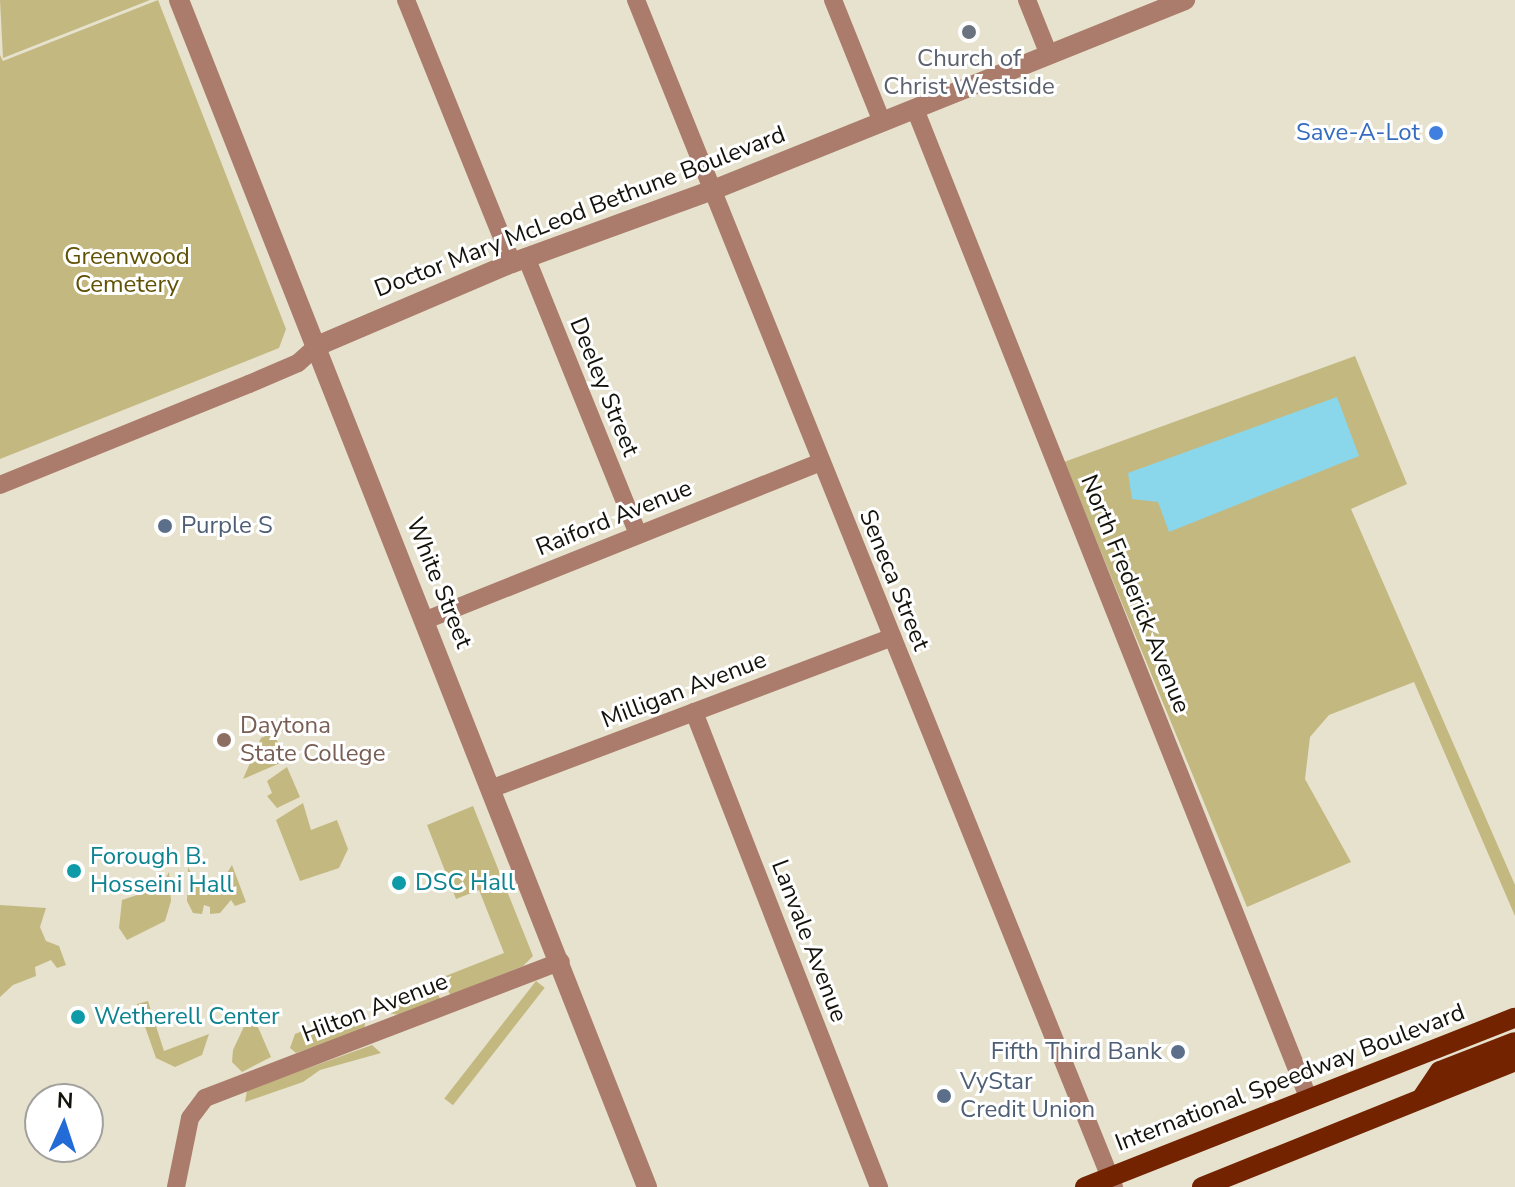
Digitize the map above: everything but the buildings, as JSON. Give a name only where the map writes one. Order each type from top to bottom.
[{"type":"main road","name":"International Speedway Boulevard","points":[[1085,1187],[1115,1183],[1308,1097],[1515,1018]]},
{"type":"main road","points":[[1423,1096],[1440,1071],[1515,1042]]},
{"type":"main road","points":[[1202,1187],[1515,1061]]},
{"type":"street","name":"White Street","points":[[179,0],[493,788],[647,1187]]},
{"type":"street","name":"Deeley Street","points":[[406,0],[638,534]]},
{"type":"street","name":"Seneca Street","points":[[636,0],[1115,1183]]},
{"type":"street","points":[[833,0],[882,122]]},
{"type":"street","points":[[1027,0],[1049,55]]},
{"type":"street","name":"Doctor Mary McLeod Bethune Boulevard","points":[[0,485],[298,363],[317,346],[519,260],[713,190],[1185,0]]},
{"type":"street","name":"North Frederick Avenue","points":[[915,109],[1308,1097]]},
{"type":"street","name":"Raiford Avenue","points":[[426,620],[821,462]]},
{"type":"street","name":"Milligan Avenue","points":[[493,788],[892,637]]},
{"type":"street","name":"Lanvale Avenue","points":[[694,712],[879,1187]]},
{"type":"street","name":"Hilton Avenue","points":[[176,1187],[190,1118],[205,1098],[561,961]]},
{"type":"green space","points":[[0,0],[150,0],[3,58]]},
{"type":"green space","name":"Greenwood Cemetery","points":[[158,0],[286,329],[279,348],[0,459],[0,55],[3,61]]},
{"type":"green space","points":[[1355,356],[1407,484],[1351,509],[1515,885],[1515,916],[1414,682],[1329,715],[1310,737],[1305,779],[1351,862],[1247,907],[1064,462]]},
{"type":"green space","points":[[298,723],[275,735],[285,761],[243,779],[261,738]]},
{"type":"green space","points":[[287,767],[300,797],[277,808],[267,796],[272,793],[267,781]]},
{"type":"green space","points":[[303,803],[311,830],[337,820],[348,849],[339,868],[300,881],[276,820]]},
{"type":"green space","points":[[473,806],[533,956],[523,966],[450,995],[443,977],[504,953],[479,890],[456,899],[427,825]]},
{"type":"green space","points":[[232,865],[246,902],[235,906],[231,900],[220,913],[210,914],[210,907],[204,905],[202,914],[193,913],[187,901],[188,867],[196,883],[203,886],[225,876]]},
{"type":"green space","points":[[169,872],[171,901],[165,921],[127,940],[119,928],[122,900],[143,893],[147,879],[164,881]]},
{"type":"green space","points":[[0,905],[46,908],[40,927],[46,941],[59,946],[66,965],[57,968],[51,960],[35,967],[36,976],[13,985],[0,997]]},
{"type":"green space","points":[[433,981],[440,999],[399,1015],[389,1013],[388,998]]},
{"type":"green space","points":[[536,981],[545,988],[453,1105],[444,1098]]},
{"type":"green space","points":[[148,1001],[164,1051],[209,1034],[202,1055],[175,1067],[156,1058],[137,1004]]},
{"type":"green space","points":[[355,1011],[367,1013],[364,1030],[296,1053],[290,1048],[295,1034]]},
{"type":"green space","points":[[254,1018],[271,1057],[242,1072],[232,1062],[233,1050],[247,1020]]},
{"type":"green space","points":[[372,1045],[381,1053],[320,1070],[303,1082],[245,1102],[247,1090]]},
{"type":"water","points":[[1337,397],[1359,456],[1169,532],[1158,502],[1132,499],[1128,473]]},
{"type":"place","name":"Church of Christ Westside","points":[[969,32]]},
{"type":"place","name":"Save-A-Lot","points":[[1436,133]]},
{"type":"place","name":"Purple S","points":[[165,526]]},
{"type":"place","name":"Daytona State College","points":[[224,740]]},
{"type":"place","name":"Forough B. Hosseini Hall","points":[[74,871]]},
{"type":"place","name":"DSC Hall","points":[[399,883]]},
{"type":"place","name":"Wetherell Center","points":[[78,1017]]},
{"type":"place","name":"Fifth Third Bank","points":[[1178,1052]]},
{"type":"place","name":"VyStar Credit Union","points":[[944,1096]]}]
